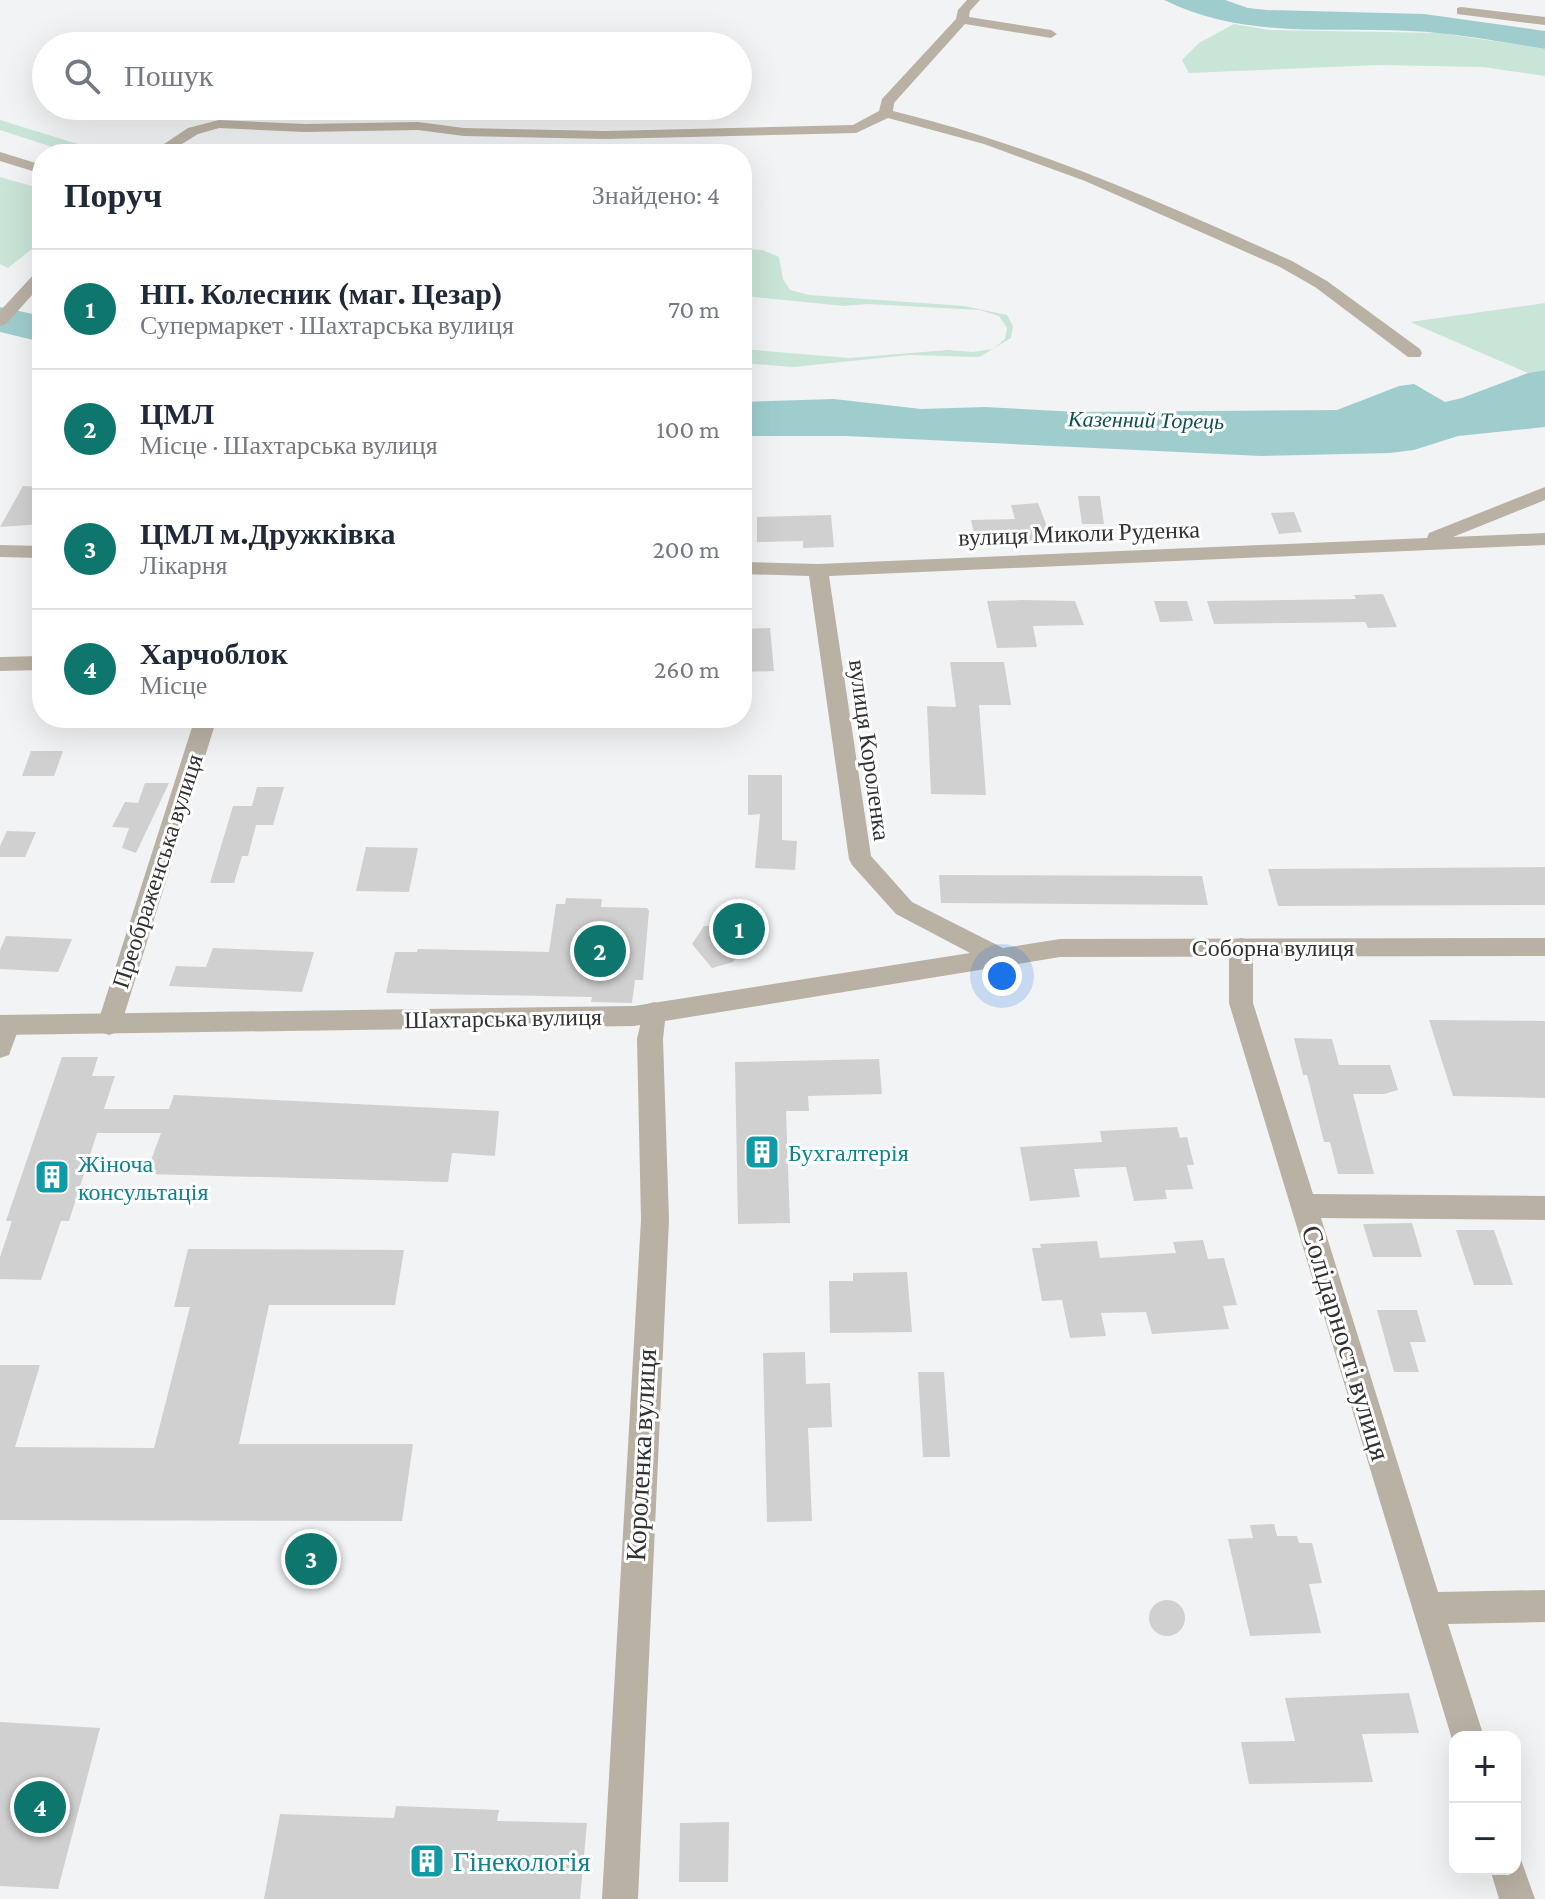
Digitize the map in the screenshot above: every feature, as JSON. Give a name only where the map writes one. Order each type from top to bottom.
[{"type":"street","points":[[886,113],[887,102],[962,20],[964,10],[974,0]]},
{"type":"street","points":[[1461,11],[1545,21]]},
{"type":"street","points":[[962,20],[1051,34]]},
{"type":"street","points":[[172,144],[193,131],[219,124],[305,128],[418,126],[480,132],[686,135],[809,129],[834,132],[856,129],[886,113],[936,124],[1053,162],[1286,264],[1321,284],[1414,353]]},
{"type":"street","points":[[0,156],[32,167]]},
{"type":"street","points":[[0,321],[32,286]]},
{"type":"street","name":"вулиця Миколи Руденка","points":[[1419,544],[1545,493]]},
{"type":"street","name":"вулиця Миколи Руденка","points":[[752,568],[818,570],[1545,539]]},
{"type":"street","points":[[0,551],[32,552]]},
{"type":"street","name":"вулиця Короленка","points":[[818,570],[860,859],[904,908],[1001,958]]},
{"type":"street","points":[[0,664],[32,663]]},
{"type":"street","name":"Преображенська вулиця","points":[[109,1025],[203,728]]},
{"type":"street","name":"Солідарності вулиця","points":[[1241,947],[1241,1003],[1465,1731]]},
{"type":"street","name":"Соборна вулиця","points":[[1001,958],[1060,948],[1545,947]]},
{"type":"street","name":"Шахтарська вулиця","points":[[3,1033],[109,1025],[634,1016],[1001,958]]},
{"type":"street","name":"Короленка вулиця","points":[[620,1899],[655,1220],[650,1039],[654,1012]]},
{"type":"street","points":[[1304,1206],[1545,1208]]},
{"type":"street","points":[[1428,1608],[1545,1606]]},
{"type":"street","points":[[1510,1875],[1517,1899]]},
{"type":"green space","points":[[1234,24],[1269,30],[1440,33],[1545,49],[1545,76],[1483,67],[1378,65],[1189,73],[1182,60],[1199,43]]},
{"type":"green space","points":[[0,120],[78,144],[43,144],[0,130]]},
{"type":"green space","points":[[0,177],[32,186],[32,249],[8,268],[0,264]]},
{"type":"green space","points":[[752,250],[762,250],[779,257],[783,279],[790,290],[809,295],[964,306],[1007,315],[1013,326],[1011,338],[994,348],[1005,339],[1007,328],[999,316],[980,310],[867,304],[844,306],[754,297]]},
{"type":"green space","points":[[1545,303],[1545,370],[1528,373],[1410,322]]},
{"type":"green space","points":[[992,349],[979,357],[909,355],[793,367],[752,364],[752,350],[849,358],[948,350],[972,352]]},
{"type":"water","points":[[1164,0],[1225,0],[1248,8],[1267,10],[1424,14],[1545,31],[1545,49],[1428,32],[1254,26],[1224,21]]},
{"type":"water","points":[[0,307],[32,314],[32,340],[0,332]]},
{"type":"water","name":"Казенний Торець","points":[[1545,370],[1545,427],[1458,436],[1414,450],[1390,453],[1261,456],[846,436],[752,436],[752,402],[834,399],[921,409],[985,407],[1077,412],[1337,410],[1399,386],[1414,384],[1445,402]]},
{"type":"building","points":[[23,486],[32,486],[32,525],[0,527]]},
{"type":"building","points":[[1078,496],[1100,496],[1104,524],[1082,524]]},
{"type":"building","points":[[1038,503],[1052,540],[976,542],[971,520],[1015,519],[1011,505]]},
{"type":"building","points":[[1294,512],[1302,532],[1279,534],[1271,513]]},
{"type":"building","points":[[831,515],[834,547],[803,548],[803,541],[757,542],[757,517]]},
{"type":"building","points":[[1383,594],[1397,627],[1368,628],[1365,622],[1214,624],[1207,601],[1356,599],[1354,595]]},
{"type":"building","points":[[987,601],[1075,601],[1084,625],[1033,626],[1037,647],[997,648]]},
{"type":"building","points":[[1154,601],[1187,601],[1193,621],[1160,622]]},
{"type":"building","points":[[770,628],[774,671],[752,672],[752,629]]},
{"type":"building","points":[[950,662],[1004,662],[1011,705],[979,705],[986,795],[931,794],[927,706],[956,707]]},
{"type":"building","points":[[31,751],[63,751],[54,776],[22,776]]},
{"type":"building","points":[[748,775],[782,775],[782,840],[797,841],[795,870],[755,868],[760,814],[748,815]]},
{"type":"building","points":[[145,783],[169,783],[136,853],[122,848],[129,828],[112,827],[125,802],[138,803]]},
{"type":"building","points":[[257,787],[284,787],[273,825],[256,825],[248,856],[242,856],[234,883],[210,883],[233,806],[252,806]]},
{"type":"building","points":[[7,831],[36,832],[25,857],[0,857],[0,846]]},
{"type":"building","points":[[366,847],[418,848],[409,892],[356,891]]},
{"type":"building","points":[[1545,867],[1545,905],[1278,906],[1268,869]]},
{"type":"building","points":[[939,875],[1202,876],[1208,905],[941,903]]},
{"type":"building","points":[[566,898],[602,899],[601,907],[647,908],[649,911],[643,980],[635,980],[632,1003],[591,1002],[592,997],[386,993],[395,952],[417,952],[418,949],[549,952],[556,904],[565,904]]},
{"type":"building","points":[[704,926],[744,927],[745,945],[733,962],[712,968],[692,944]]},
{"type":"building","points":[[6,936],[72,939],[58,972],[0,969],[0,950]]},
{"type":"building","points":[[213,948],[314,952],[302,992],[169,986],[176,966],[206,967]]},
{"type":"building","points":[[1429,1020],[1545,1021],[1545,1098],[1453,1096]]},
{"type":"building","points":[[1294,1038],[1332,1039],[1339,1065],[1390,1065],[1398,1090],[1384,1094],[1353,1094],[1374,1174],[1338,1174],[1330,1142],[1324,1142]]},
{"type":"building","points":[[62,1057],[98,1057],[92,1076],[115,1076],[104,1109],[169,1109],[174,1095],[499,1111],[495,1156],[452,1153],[448,1182],[146,1174],[161,1133],[97,1133],[69,1221],[61,1221],[41,1280],[0,1279],[0,1257],[12,1221],[6,1221]]},
{"type":"building","name":"Бухгалтерія","points":[[879,1059],[882,1094],[808,1096],[809,1111],[786,1111],[790,1223],[738,1224],[735,1062]]},
{"type":"building","points":[[1177,1127],[1180,1138],[1187,1137],[1194,1165],[1187,1165],[1193,1189],[1165,1190],[1167,1199],[1134,1201],[1126,1167],[1074,1169],[1080,1197],[1030,1201],[1020,1147],[1102,1142],[1100,1131]]},
{"type":"building","points":[[1412,1223],[1422,1257],[1373,1257],[1363,1224]]},
{"type":"building","points":[[1456,1230],[1494,1230],[1513,1285],[1474,1285]]},
{"type":"building","points":[[1203,1240],[1208,1259],[1224,1258],[1237,1305],[1223,1306],[1229,1329],[1152,1334],[1146,1312],[1101,1313],[1106,1336],[1070,1338],[1062,1300],[1042,1301],[1032,1248],[1041,1248],[1040,1244],[1097,1241],[1100,1258],[1176,1253],[1173,1242]]},
{"type":"building","points":[[188,1249],[404,1250],[395,1305],[269,1305],[239,1444],[413,1444],[402,1521],[0,1520],[0,1365],[40,1365],[15,1447],[154,1448],[190,1307],[174,1307]]},
{"type":"building","points":[[907,1272],[912,1332],[830,1333],[829,1281],[853,1281],[853,1273]]},
{"type":"building","points":[[1377,1310],[1417,1310],[1426,1342],[1410,1342],[1419,1372],[1394,1372]]},
{"type":"building","points":[[805,1352],[806,1384],[830,1383],[832,1427],[808,1428],[812,1521],[767,1522],[763,1353]]},
{"type":"building","points":[[918,1372],[944,1372],[950,1457],[923,1457]]},
{"type":"building","points":[[1274,1524],[1277,1536],[1297,1536],[1299,1543],[1312,1543],[1322,1583],[1309,1584],[1321,1633],[1250,1636],[1228,1539],[1253,1538],[1250,1525]]},
{"type":"building","points":[[1167,1600],[1180,1605],[1185,1618],[1180,1631],[1167,1636],[1154,1631],[1149,1618],[1154,1605]]},
{"type":"building","points":[[1409,1693],[1419,1733],[1362,1734],[1373,1782],[1249,1784],[1241,1742],[1295,1741],[1285,1698]]},
{"type":"building","points":[[0,1722],[100,1728],[58,1889],[0,1886]]},
{"type":"building","name":"Гінекологія","points":[[396,1806],[499,1810],[497,1821],[587,1823],[580,1899],[264,1899],[280,1814],[394,1818]]},
{"type":"building","points":[[729,1822],[728,1882],[679,1882],[680,1823]]},
{"type":"place","name":"НП. Колесник (маг. Цезар)","points":[[739,929]]},
{"type":"place","name":"ЦМЛ","points":[[600,951]]},
{"type":"place","name":"Бухгалтерія","points":[[762,1152]]},
{"type":"place","name":"Жіноча консультація","points":[[52,1177]]},
{"type":"place","name":"ЦМЛ м.Дружківка","points":[[311,1559]]},
{"type":"place","name":"Харчоблок","points":[[40,1807]]},
{"type":"place","name":"Гінекологія","points":[[427,1861]]}]
